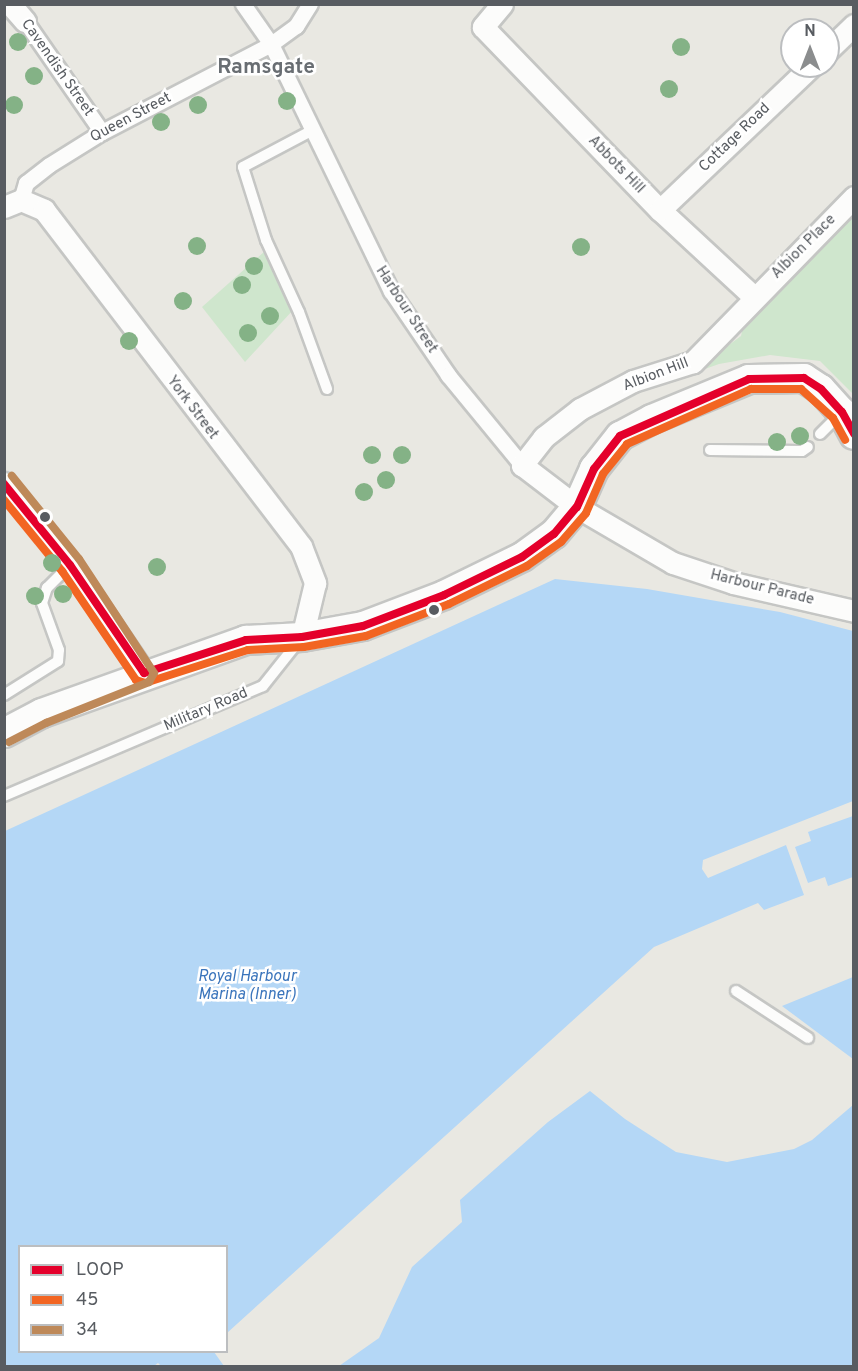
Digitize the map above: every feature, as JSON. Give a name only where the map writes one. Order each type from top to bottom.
[{"type":"main road","points":[[4,733],[42,713],[144,673],[246,640],[302,637],[363,626],[444,595],[522,557],[554,534],[577,507],[594,469],[620,436],[652,418],[749,379],[804,378],[821,389],[848,423]]},
{"type":"street","name":"Cavendish Street","points":[[10,4],[25,21],[102,132]]},
{"type":"street","name":"Harbour Street","points":[[243,4],[271,44],[311,131],[326,155],[391,291],[448,375],[522,465],[577,507]]},
{"type":"street","name":"Queen Street","points":[[13,203],[26,183],[102,132],[271,44],[296,26],[310,4]]},
{"type":"street","name":"Abbots Hill","points":[[502,4],[483,27],[660,210],[755,298]]},
{"type":"street","points":[[840,38],[854,25]]},
{"type":"street","name":"Cottage Road","points":[[660,210],[798,78]]},
{"type":"street","name":"Albion Place","points":[[755,298],[854,197]]},
{"type":"street","name":"York Street","points":[[13,203],[44,210],[301,546],[315,583],[302,637]]},
{"type":"street","name":"Albion Hill","points":[[522,465],[544,437],[580,409],[633,381],[693,362],[755,298]]},
{"type":"street","points":[[4,483],[70,565],[144,673]]},
{"type":"street","name":"Harbour Parade","points":[[577,507],[673,562],[733,583],[854,611]]},
{"type":"lane","points":[[311,131],[243,167],[327,389]]},
{"type":"lane","points":[[820,434],[848,423]]},
{"type":"lane","points":[[710,450],[802,451],[808,447]]},
{"type":"lane","points":[[4,695],[58,661],[59,650],[42,603],[47,588],[70,565]]},
{"type":"lane","name":"Military Road","points":[[4,796],[263,686],[302,637]]},
{"type":"lane","points":[[736,991],[808,1038]]},
{"type":"green space","points":[[853,210],[853,394],[820,361],[770,355],[719,364],[688,375],[741,336],[744,322]]},
{"type":"green space","points":[[265,251],[294,309],[245,362],[202,307]]},
{"type":"water","name":"Royal Harbour Marina (Inner)","points":[[555,579],[647,589],[780,612],[853,631],[853,801],[703,860],[702,869],[708,878],[786,845],[804,895],[764,910],[758,903],[654,947],[228,1332],[228,1245],[18,1245],[18,1353],[215,1353],[224,1366],[161,1366],[158,1363],[154,1366],[5,1366],[5,831]]},
{"type":"water","points":[[853,816],[853,877],[828,886],[825,877],[808,883],[795,847],[811,841],[808,832]]},
{"type":"water","points":[[853,977],[853,1059],[782,1006]]},
{"type":"water","points":[[590,1091],[625,1119],[676,1152],[727,1162],[794,1149],[812,1140],[853,1105],[853,1366],[339,1366],[379,1338],[412,1267],[462,1222],[460,1200],[548,1122]]},
{"type":"transit line","name":"LOOP","points":[[144,673],[246,640],[302,637],[363,626],[444,595],[522,557],[554,534],[577,507],[594,469],[620,436],[749,379],[804,378],[821,389],[842,412],[854,434]]},
{"type":"transit line","name":"45","points":[[4,500],[62,571],[136,680],[145,683],[248,650],[304,647],[366,636],[449,604],[527,566],[561,542],[586,513],[603,474],[627,444],[751,389],[801,389],[833,418],[845,440]]},
{"type":"transit line","name":"34","points":[[9,742],[46,723],[149,682],[154,673],[79,559],[12,476]]},
{"type":"transit line","name":"LOOP","points":[[4,484],[70,565],[144,673]]},
{"type":"district","name":"Ramsgate","points":[[266,68]]}]
